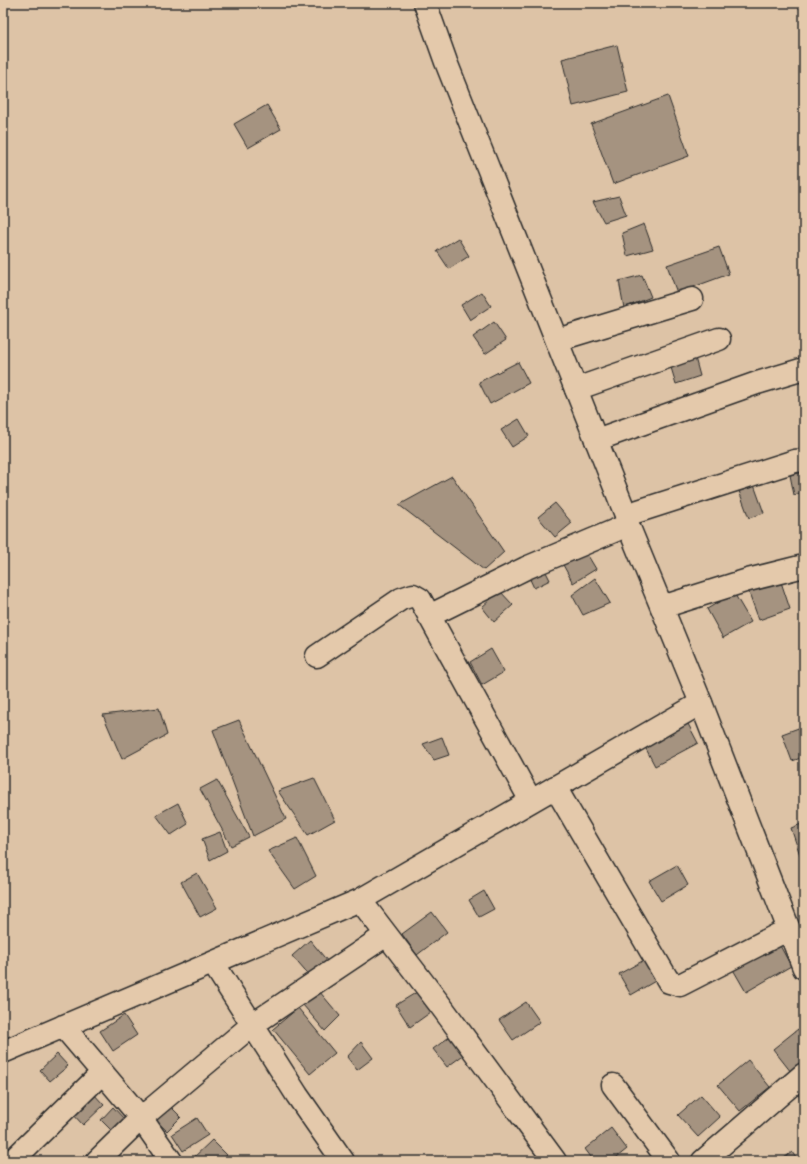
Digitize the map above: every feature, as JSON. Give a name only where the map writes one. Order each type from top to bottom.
[{"type":"street","points":[[425,3],[446,62],[627,520],[796,939],[804,968]]},
{"type":"street","points":[[557,340],[692,299]]},
{"type":"street","points":[[576,389],[719,339]]},
{"type":"street","points":[[596,440],[757,383],[804,369]]},
{"type":"street","points":[[429,616],[627,520],[795,461],[804,460]]},
{"type":"street","points":[[662,607],[748,580],[804,566]]},
{"type":"street","points":[[317,656],[401,598],[413,595],[420,599],[531,801]]},
{"type":"street","points":[[3,1052],[360,900],[701,704]]},
{"type":"street","points":[[555,787],[669,982],[680,985],[796,939]]},
{"type":"street","points":[[360,900],[441,1006],[555,1161]]},
{"type":"street","points":[[97,1161],[141,1118],[252,1025],[386,935]]},
{"type":"street","points":[[213,963],[297,1095],[343,1161]]},
{"type":"street","points":[[64,1026],[141,1118],[171,1161]]},
{"type":"street","points":[[12,1161],[102,1073]]},
{"type":"street","points":[[703,1161],[804,1074]]},
{"type":"street","points":[[613,1085],[669,1161]]},
{"type":"building","points":[[617,45],[628,92],[573,106],[562,59]]},
{"type":"building","points":[[668,96],[689,156],[613,184],[591,124]]},
{"type":"building","points":[[267,105],[281,129],[248,148],[234,124]]},
{"type":"building","points":[[619,196],[626,215],[604,222],[593,202]]},
{"type":"building","points":[[644,224],[653,249],[627,256],[622,233]]},
{"type":"building","points":[[458,238],[469,256],[449,269],[437,251]]},
{"type":"building","points":[[719,247],[729,274],[677,293],[667,265]]},
{"type":"building","points":[[642,275],[651,297],[624,308],[619,281]]},
{"type":"building","points":[[482,292],[491,306],[470,320],[461,305]]},
{"type":"building","points":[[494,322],[506,340],[485,354],[473,337]]},
{"type":"building","points":[[694,354],[700,376],[676,384],[669,361]]},
{"type":"building","points":[[518,362],[529,383],[490,404],[479,382]]},
{"type":"building","points":[[519,419],[529,436],[512,447],[501,430]]},
{"type":"building","points":[[804,472],[804,492],[794,495],[790,475]]},
{"type":"building","points":[[452,476],[504,552],[484,570],[399,505]]},
{"type":"building","points":[[754,485],[764,513],[749,518],[739,491]]},
{"type":"building","points":[[555,503],[572,523],[555,537],[538,517]]},
{"type":"building","points":[[584,549],[596,569],[573,583],[562,563]]},
{"type":"building","points":[[544,568],[550,580],[534,588],[528,575]]},
{"type":"building","points":[[595,578],[610,603],[583,615],[572,595]]},
{"type":"building","points":[[780,579],[790,609],[759,620],[748,590]]},
{"type":"building","points":[[500,591],[513,605],[494,622],[482,607]]},
{"type":"building","points":[[734,593],[751,622],[723,638],[707,609]]},
{"type":"building","points":[[491,649],[504,672],[482,685],[470,662]]},
{"type":"building","points":[[159,708],[167,735],[122,759],[103,715]]},
{"type":"building","points":[[239,720],[286,819],[253,836],[213,730]]},
{"type":"building","points":[[687,722],[698,743],[655,766],[644,745]]},
{"type":"building","points":[[804,726],[804,757],[792,761],[782,734]]},
{"type":"building","points":[[442,737],[449,755],[434,760],[423,744]]},
{"type":"building","points":[[314,778],[335,820],[308,835],[278,791]]},
{"type":"building","points":[[217,780],[249,837],[231,846],[200,789]]},
{"type":"building","points":[[178,803],[188,824],[171,835],[156,815]]},
{"type":"building","points":[[804,823],[804,867],[791,828]]},
{"type":"building","points":[[220,832],[227,851],[210,860],[202,839]]},
{"type":"building","points":[[297,838],[316,876],[295,889],[268,851]]},
{"type":"building","points":[[677,865],[688,885],[661,901],[649,881]]},
{"type":"building","points":[[197,873],[217,908],[200,917],[181,882]]},
{"type":"building","points":[[484,891],[494,909],[479,917],[469,900]]},
{"type":"building","points":[[432,912],[447,932],[417,955],[402,934]]},
{"type":"building","points":[[310,940],[329,963],[311,978],[292,956]]},
{"type":"building","points":[[777,940],[791,966],[746,992],[731,966]]},
{"type":"building","points":[[646,959],[657,980],[631,995],[619,974]]},
{"type":"building","points":[[319,991],[340,1016],[325,1031],[303,1005]]},
{"type":"building","points":[[417,992],[431,1012],[410,1027],[396,1005]]},
{"type":"building","points":[[526,1002],[540,1022],[513,1040],[499,1020]]},
{"type":"building","points":[[298,1008],[335,1053],[310,1074],[273,1029]]},
{"type":"building","points":[[124,1015],[137,1035],[113,1051],[100,1031]]},
{"type":"building","points":[[798,1029],[804,1038],[804,1062],[791,1072],[773,1049]]},
{"type":"building","points":[[452,1035],[466,1053],[447,1067],[433,1049]]},
{"type":"building","points":[[361,1042],[373,1058],[357,1070],[347,1057]]},
{"type":"building","points":[[57,1054],[68,1066],[50,1081],[40,1070]]},
{"type":"building","points":[[748,1060],[770,1087],[740,1111],[718,1085]]},
{"type":"building","points":[[804,1088],[804,1109],[797,1091]]},
{"type":"building","points":[[92,1092],[104,1105],[83,1125],[71,1112]]},
{"type":"building","points":[[701,1095],[720,1117],[698,1137],[678,1115]]},
{"type":"building","points":[[168,1104],[181,1117],[167,1131],[154,1119]]},
{"type":"building","points":[[113,1107],[125,1120],[113,1132],[101,1120]]},
{"type":"building","points":[[197,1118],[208,1135],[183,1151],[172,1134]]},
{"type":"building","points":[[611,1128],[627,1149],[612,1161],[594,1161],[585,1149]]},
{"type":"building","points":[[212,1140],[227,1155],[221,1161],[193,1161],[192,1159]]},
{"type":"building","points":[[792,1152],[798,1161],[780,1161]]}]
